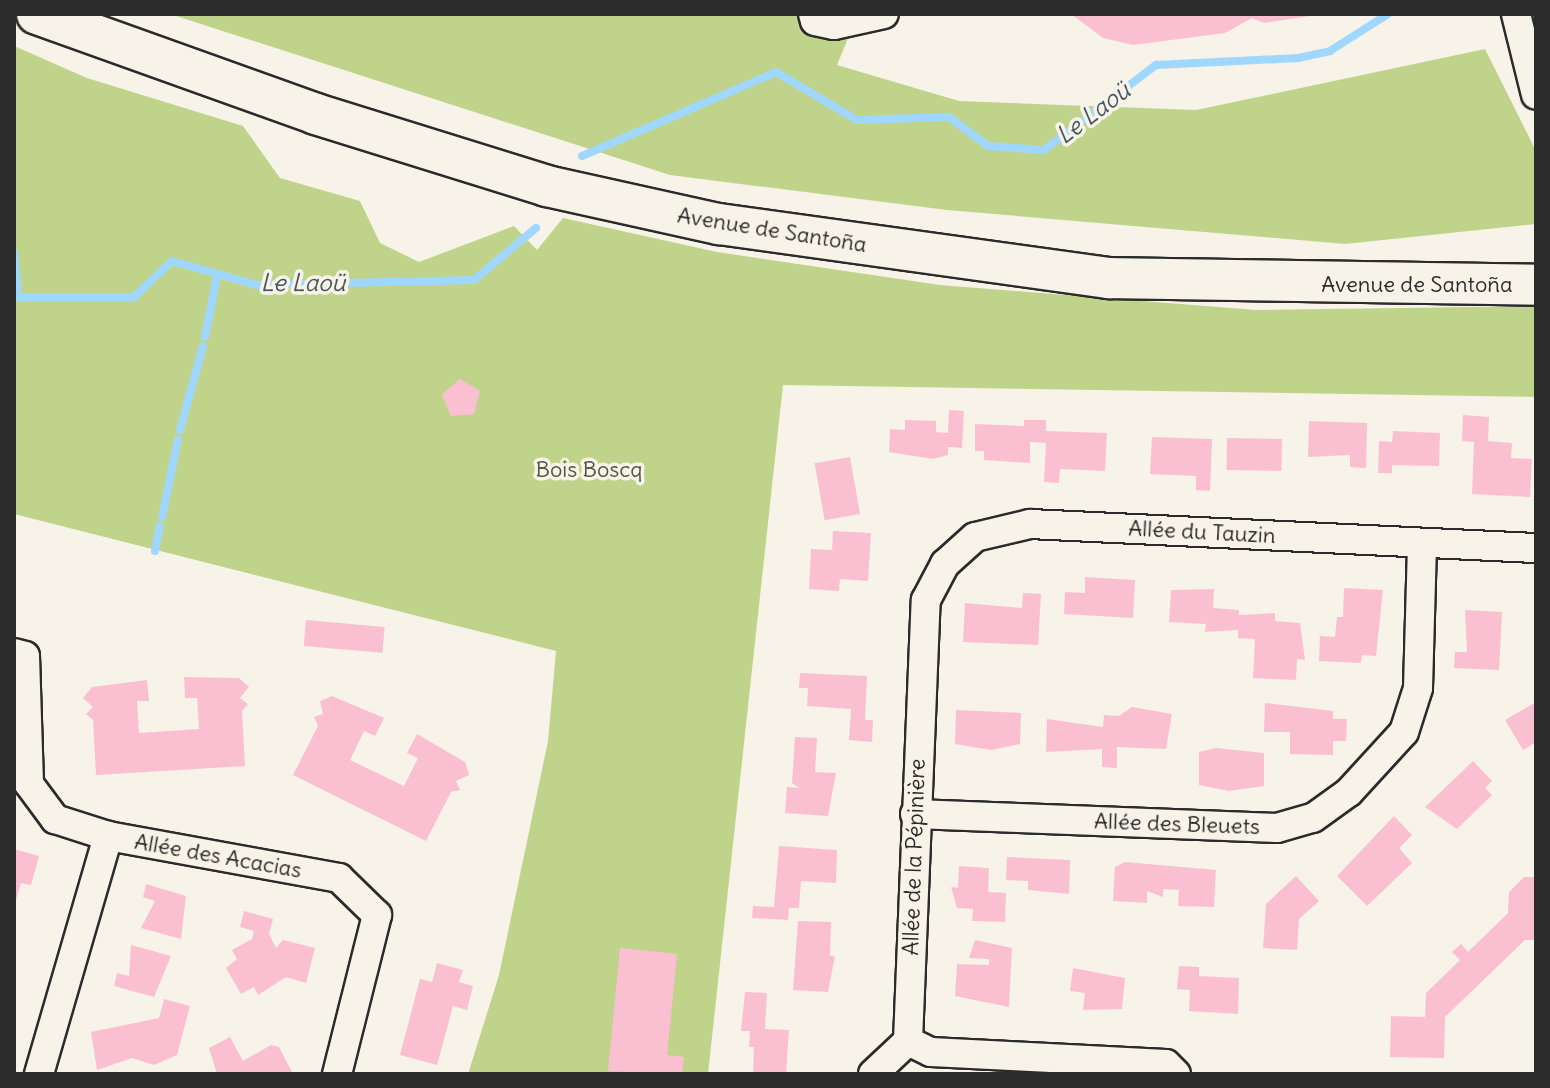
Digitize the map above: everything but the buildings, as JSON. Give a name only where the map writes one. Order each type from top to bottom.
[{"type":"main road","name":"Avenue de Santoña","points":[[37,14],[316,114],[547,186],[719,224],[1109,278],[1536,285]]},
{"type":"street","points":[[813,14],[815,21],[834,25],[884,14]]},
{"type":"street","points":[[1518,20],[1536,95]]},
{"type":"street","name":"Allée du Tauzin","points":[[922,625],[945,564],[975,537],[999,528],[1030,524],[1536,548]]},
{"type":"street","name":"Allée des Bleuets","points":[[915,814],[1277,828],[1313,818],[1349,792],[1404,732],[1418,688],[1422,543]]},
{"type":"street","name":"Allée de la Pépinière","points":[[908,1041],[922,625]]},
{"type":"street","name":"Allée des Acacias","points":[[19,654],[29,784],[55,819],[108,836],[339,878],[377,915],[337,1074]]},
{"type":"street","points":[[39,1074],[108,836]]},
{"type":"street","points":[[873,1074],[908,1041],[931,1052],[1166,1064],[1176,1074]]},
{"type":"green space","points":[[170,14],[858,14],[837,65],[959,101],[1196,110],[1485,49],[1536,151],[1536,224],[1345,244],[947,210],[670,175]]},
{"type":"green space","name":"Bois Boscq","points":[[14,46],[87,78],[243,126],[280,178],[360,201],[380,243],[419,262],[514,226],[537,250],[563,218],[717,252],[940,285],[1256,310],[1536,306],[1536,397],[783,385],[708,1074],[468,1074],[499,975],[548,741],[556,651],[14,514]]},
{"type":"waterway","name":"Le Laoü","points":[[582,156],[776,72],[857,120],[949,117],[988,146],[1044,150],[1156,65],[1298,58],[1330,51],[1388,14]]},
{"type":"waterway","name":"Le Laoü","points":[[14,253],[18,297],[134,297],[172,261],[257,285],[474,280],[536,228]]},
{"type":"waterway","points":[[205,337],[217,276]]},
{"type":"waterway","points":[[180,430],[203,346]]},
{"type":"waterway","points":[[162,517],[178,440]]},
{"type":"waterway","points":[[155,551],[160,526]]}]
